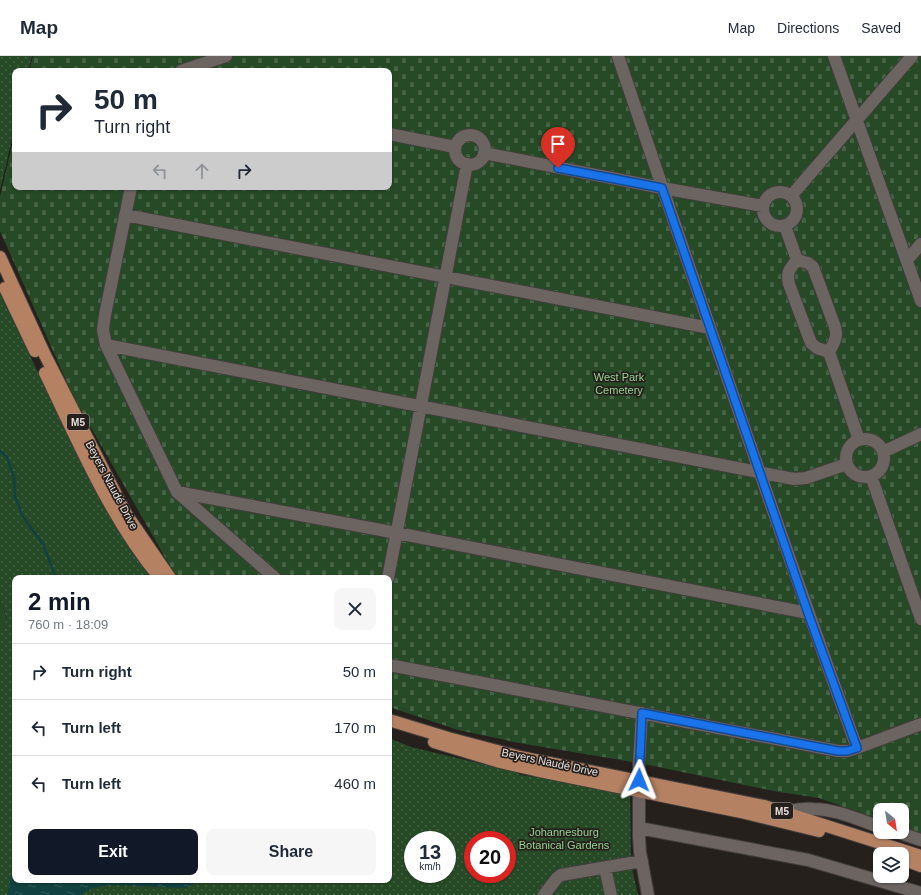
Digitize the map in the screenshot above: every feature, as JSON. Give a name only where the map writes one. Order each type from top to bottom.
[{"type":"main road","name":"Beyers Naudé Drive","points":[[0,257],[48,361],[120,504],[138,533],[168,575]]},
{"type":"main road","name":"Beyers Naudé Drive","points":[[0,276],[54,392],[111,505],[133,542],[158,575]]},
{"type":"main road","name":"Beyers Naudé Drive","points":[[392,721],[454,740],[808,828],[873,849]]},
{"type":"main road","name":"Beyers Naudé Drive","points":[[392,729],[500,762],[549,773],[752,803],[785,812],[921,856]]},
{"type":"main road","points":[[909,862],[921,866]]},
{"type":"street","points":[[190,68],[226,56]]},
{"type":"street","points":[[618,56],[808,613],[857,748]]},
{"type":"street","points":[[834,56],[921,301]]},
{"type":"street","points":[[791,196],[912,56]]},
{"type":"street","points":[[392,135],[455,147]]},
{"type":"street","points":[[469,135],[480,139],[484,145],[484,153],[481,160],[478,162],[467,164],[457,158],[455,147],[462,138],[469,135]]},
{"type":"street","points":[[484,153],[763,206]]},
{"type":"street","points":[[389,575],[444,278],[467,164]]},
{"type":"street","points":[[130,190],[105,315],[103,330],[106,345],[177,492],[192,507],[271,575]]},
{"type":"street","points":[[783,192],[791,196],[796,204],[797,213],[793,221],[785,226],[776,226],[768,222],[763,215],[763,206],[767,198],[774,193],[783,192]]},
{"type":"street","points":[[125,215],[444,278],[710,328]]},
{"type":"street","points":[[785,226],[797,260]]},
{"type":"street","points":[[907,260],[921,244]]},
{"type":"street","points":[[797,260],[789,271],[787,277],[789,284],[812,343],[817,348],[829,352]]},
{"type":"street","points":[[797,260],[808,263],[813,267],[835,327],[837,334],[836,340],[829,352],[859,440]]},
{"type":"street","points":[[106,345],[421,407],[760,471],[794,479],[806,478],[847,464]]},
{"type":"street","points":[[883,452],[921,434]]},
{"type":"street","points":[[864,439],[873,441],[881,448],[883,452],[882,467],[871,476],[861,477],[856,475],[847,464],[846,459],[848,450],[854,442],[859,440],[864,439]]},
{"type":"street","points":[[871,476],[921,619]]},
{"type":"street","points":[[177,492],[808,613]]},
{"type":"street","points":[[392,666],[838,751],[847,751],[857,748],[921,724]]},
{"type":"street","points":[[642,713],[639,828],[642,861],[648,895]]},
{"type":"street","points":[[785,812],[803,809],[822,809],[873,825]]},
{"type":"street","points":[[639,828],[808,860],[921,893]]},
{"type":"street","points":[[909,836],[921,840]]},
{"type":"street","points":[[544,895],[553,882],[561,875],[642,861]]},
{"type":"street","points":[[605,868],[611,895]]},
{"type":"green space","points":[[0,56],[32,56],[29,68],[12,68],[12,139],[0,190]]},
{"type":"green space","name":"West Park Cemetery","points":[[33,56],[921,56],[921,835],[909,831],[909,803],[873,803],[873,817],[819,798],[779,792],[639,763],[519,743],[458,730],[392,708],[392,575],[176,575],[174,573],[73,396],[0,231],[0,197],[12,145],[12,190],[392,190],[392,68],[30,68]]},
{"type":"green space","name":"Johannesburg Botanical Gardens","points":[[0,294],[99,498],[130,545],[153,575],[12,575],[12,883],[392,883],[392,739],[411,747],[516,772],[520,775],[630,790],[631,864],[638,895],[0,895],[0,631],[7,619],[0,599]]},
{"type":"green space","points":[[0,599],[7,620],[0,631]]},
{"type":"water","points":[[12,873],[12,883],[195,883],[186,888],[109,885],[93,888],[80,895],[7,895]]},
{"type":"waterway","points":[[0,451],[7,457],[14,478],[15,496],[23,517],[43,544],[55,575]]},
{"type":"route","points":[[558,168],[662,188],[808,613],[857,748],[847,751],[838,751],[642,713],[639,780]]}]
